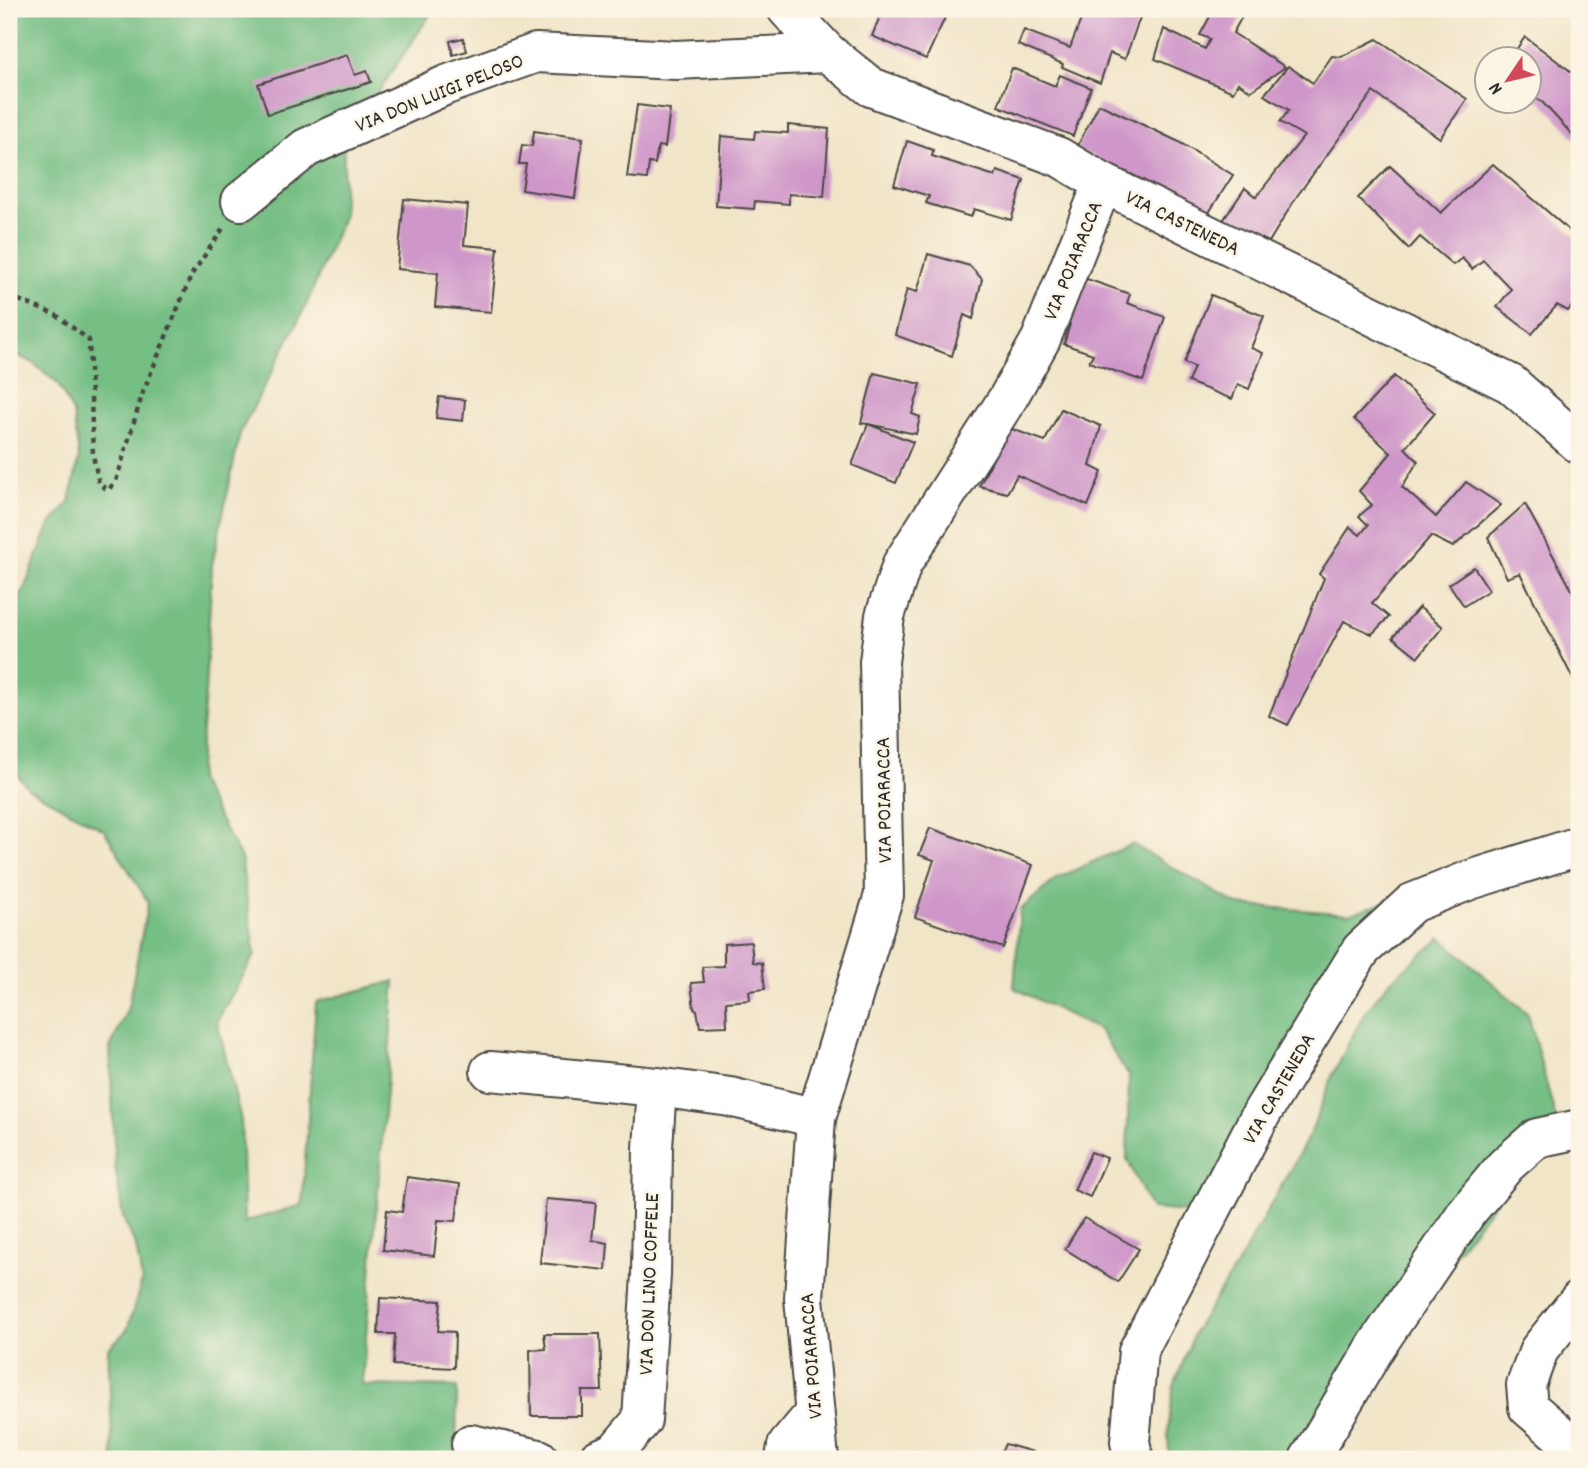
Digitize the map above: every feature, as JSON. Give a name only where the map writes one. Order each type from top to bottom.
[{"type":"street","name":"VIA CASTENEDA","points":[[787,9],[828,53],[871,87],[1059,157],[1103,183],[1511,384],[1579,444]]},
{"type":"street","name":"VIA DON LUIGI PELOSO","points":[[241,201],[306,148],[446,85],[536,53],[676,60],[828,53]]},
{"type":"street","name":"VIA POIARACCA","points":[[818,1459],[804,1298],[816,1118],[884,895],[879,662],[885,616],[902,564],[1008,398],[1041,339],[1103,183]]},
{"type":"street","name":"VIA CASTENEDA","points":[[1134,1459],[1130,1442],[1138,1351],[1261,1114],[1361,950],[1412,903],[1470,880],[1579,846]]},
{"type":"street","points":[[490,1071],[730,1097],[816,1118]]},
{"type":"street","name":"VIA DON LINO COFFELE","points":[[598,1459],[614,1452],[642,1420],[651,1275],[657,1087]]},
{"type":"street","points":[[1309,1459],[1377,1345],[1466,1212],[1506,1165],[1537,1138],[1579,1129]]},
{"type":"street","points":[[1579,1300],[1539,1350],[1526,1385],[1528,1407],[1579,1451]]},
{"type":"street","points":[[785,1459],[787,1446],[813,1415]]},
{"type":"street","points":[[471,1444],[539,1459]]},
{"type":"path","points":[[9,296],[57,315],[89,340],[93,455],[99,484],[108,490],[116,481],[143,392],[192,274],[241,201]]},
{"type":"green space","points":[[10,9],[434,9],[344,143],[343,217],[305,308],[240,433],[212,565],[198,780],[241,858],[255,955],[217,1021],[241,1120],[244,1222],[302,1205],[316,1002],[395,981],[362,1385],[457,1387],[456,1459],[113,1459],[108,1349],[127,1330],[142,1281],[136,1246],[123,1218],[115,1166],[110,1048],[128,1008],[148,902],[104,830],[29,789],[9,765],[9,609],[23,592],[49,526],[70,501],[79,456],[73,413],[58,384],[32,362],[9,352]]},
{"type":"green space","points":[[1132,844],[1238,905],[1350,914],[1404,895],[1349,942],[1318,981],[1202,1213],[1151,1209],[1127,1159],[1129,1076],[1099,1030],[1014,988],[1020,910],[1057,878]]},
{"type":"green space","points":[[1441,938],[1528,1014],[1557,1123],[1294,1459],[1169,1459],[1168,1432],[1173,1389],[1195,1330],[1240,1260],[1310,1134],[1333,1074],[1365,1012],[1389,982]]},
{"type":"building","points":[[883,9],[949,9],[926,59],[872,36]]},
{"type":"building","points":[[1085,9],[1143,9],[1125,59],[1110,53],[1100,83],[1018,45],[1024,30],[1070,48]]},
{"type":"building","points":[[1214,9],[1246,9],[1233,33],[1285,67],[1251,91],[1238,83],[1233,92],[1155,59],[1164,29],[1205,49],[1210,39],[1200,35]]},
{"type":"building","points":[[1525,37],[1537,46],[1519,46]]},
{"type":"building","points":[[463,38],[467,51],[453,55],[450,41]]},
{"type":"building","points":[[1377,39],[1467,99],[1440,138],[1373,92],[1297,196],[1269,242],[1222,222],[1245,188],[1256,197],[1304,136],[1280,122],[1289,110],[1264,95],[1288,66],[1313,83],[1332,56],[1341,57]]},
{"type":"building","points":[[1542,50],[1579,81],[1579,142],[1543,103]]},
{"type":"building","points":[[347,55],[355,75],[367,71],[371,82],[268,114],[258,84]]},
{"type":"building","points":[[1012,68],[1055,86],[1060,75],[1091,88],[1073,136],[998,106]]},
{"type":"building","points":[[1099,104],[1177,141],[1233,175],[1208,214],[1076,149]]},
{"type":"building","points":[[637,105],[670,109],[665,147],[658,146],[655,164],[649,163],[647,179],[627,177]]},
{"type":"building","points":[[788,125],[829,129],[824,197],[789,194],[789,204],[755,201],[754,209],[716,206],[721,136],[754,139],[755,131],[788,133]]},
{"type":"building","points":[[534,131],[583,138],[575,198],[522,190],[526,164],[519,164],[522,145],[532,146]]},
{"type":"building","points":[[907,141],[933,150],[932,156],[995,176],[997,171],[1024,180],[1011,220],[974,209],[971,217],[926,203],[929,196],[894,185]]},
{"type":"building","points":[[1493,164],[1579,239],[1579,297],[1568,311],[1557,305],[1532,334],[1497,307],[1511,289],[1483,260],[1472,269],[1462,258],[1453,265],[1420,237],[1409,249],[1358,198],[1390,166],[1441,213]]},
{"type":"building","points":[[404,199],[468,205],[464,245],[498,248],[491,312],[435,307],[438,273],[397,269]]},
{"type":"building","points":[[928,254],[970,266],[982,279],[973,319],[964,315],[952,356],[895,335],[907,289],[917,292]]},
{"type":"building","points":[[1081,277],[1130,294],[1127,303],[1165,317],[1143,381],[1089,362],[1093,354],[1064,344],[1070,324],[1065,322]]},
{"type":"building","points":[[1211,295],[1264,316],[1251,348],[1263,353],[1249,389],[1238,384],[1232,399],[1188,382],[1194,367],[1184,363]]},
{"type":"building","points":[[874,373],[921,384],[912,414],[920,417],[916,434],[861,423]]},
{"type":"building","points":[[1394,376],[1435,413],[1405,448],[1418,461],[1402,487],[1436,517],[1466,482],[1501,505],[1453,547],[1431,536],[1372,603],[1389,617],[1372,634],[1344,621],[1288,725],[1269,716],[1324,578],[1319,574],[1350,527],[1360,535],[1368,525],[1359,516],[1372,505],[1359,491],[1391,453],[1354,419]]},
{"type":"building","points":[[439,397],[465,400],[463,421],[436,418]]},
{"type":"building","points":[[1061,409],[1101,426],[1090,466],[1102,472],[1088,506],[1017,475],[1007,493],[979,486],[1009,428],[1045,441]]},
{"type":"building","points":[[868,424],[913,442],[896,483],[852,465]]},
{"type":"building","points":[[1525,504],[1579,603],[1579,691],[1520,573],[1507,578],[1488,537]]},
{"type":"building","points":[[1474,567],[1489,590],[1464,606],[1449,584]]},
{"type":"building","points":[[1419,607],[1443,627],[1418,657],[1393,637]]},
{"type":"building","points":[[930,828],[1033,865],[1003,948],[915,917],[934,860],[919,855]]},
{"type":"building","points":[[751,942],[753,962],[762,963],[765,989],[749,991],[750,1000],[726,1002],[727,1026],[700,1027],[697,1010],[694,1009],[691,983],[704,982],[702,967],[724,966],[724,944]]},
{"type":"building","points":[[1091,1152],[1107,1158],[1090,1197],[1074,1190]]},
{"type":"building","points":[[407,1177],[460,1184],[456,1221],[438,1220],[434,1256],[383,1250],[387,1210],[402,1212]]},
{"type":"building","points":[[546,1199],[596,1203],[592,1240],[608,1243],[606,1270],[540,1263]]},
{"type":"building","points":[[1084,1218],[1139,1249],[1118,1282],[1065,1249]]},
{"type":"building","points":[[380,1298],[441,1301],[438,1331],[455,1332],[454,1368],[393,1365],[395,1334],[378,1334]]},
{"type":"building","points":[[544,1334],[600,1334],[602,1391],[582,1391],[582,1416],[531,1416],[530,1350],[546,1349]]},
{"type":"building","points":[[1005,1444],[1033,1452],[1030,1459],[998,1459]]}]
